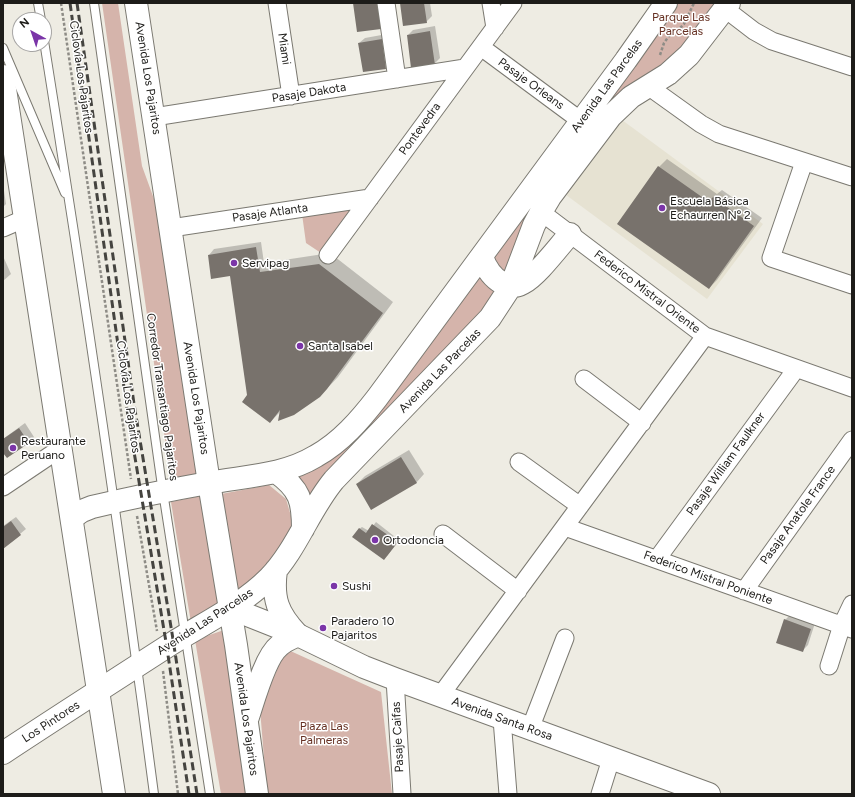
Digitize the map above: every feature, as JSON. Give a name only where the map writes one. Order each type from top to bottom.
[{"type":"street","name":"Avenida Los Pajaritos","points":[[136,3],[209,483],[247,720],[256,794]]},
{"type":"street","name":"Miami","points":[[277,3],[291,96]]},
{"type":"street","points":[[386,3],[397,79]]},
{"type":"street","points":[[491,3],[495,28]]},
{"type":"street","name":"Pontevedra","points":[[328,255],[513,3]]},
{"type":"street","name":"Avenida Las Parcelas","points":[[72,518],[82,511],[92,507],[209,483],[261,476],[276,472],[302,464],[330,448],[353,426],[377,398],[482,257],[666,3]]},
{"type":"street","name":"Avenida Las Parcelas","points":[[98,690],[230,608],[261,585],[276,570],[296,543],[323,494],[334,480],[490,318],[511,286],[534,225],[541,212],[550,197],[611,116],[631,97],[668,74],[689,55],[727,6]]},
{"type":"street","points":[[727,6],[754,31],[772,41],[852,67]]},
{"type":"street","name":"Pasaje Orleans","points":[[481,47],[581,121]]},
{"type":"street","points":[[626,60],[632,76],[710,129],[729,138],[852,177]]},
{"type":"street","name":"Pasaje Dakota","points":[[154,117],[465,68]]},
{"type":"street","points":[[3,76],[114,794]]},
{"type":"street","points":[[804,162],[771,258],[852,285]]},
{"type":"street","name":"Pasaje Atlanta","points":[[171,228],[370,198]]},
{"type":"street","name":"Federico Mistral Oriente","points":[[541,212],[705,336],[852,388]]},
{"type":"street","points":[[3,228],[26,218]]},
{"type":"street","points":[[482,257],[488,271],[493,277],[505,285],[511,286],[523,283],[531,277],[570,234]]},
{"type":"street","points":[[440,696],[705,336]]},
{"type":"street","name":"Pasaje William Faulkner","points":[[657,560],[796,369]]},
{"type":"street","points":[[584,379],[642,423]]},
{"type":"street","name":"Pasaje Anatole France","points":[[744,591],[852,440]]},
{"type":"street","points":[[3,487],[61,448]]},
{"type":"street","points":[[519,462],[580,506]]},
{"type":"street","points":[[276,472],[289,482],[301,502],[303,511],[303,529]]},
{"type":"street","name":"Federico Mistral Poniente","points":[[565,527],[847,627]]},
{"type":"street","points":[[443,534],[518,591]]},
{"type":"street","name":"Avenida Santa Rosa","points":[[276,570],[274,589],[277,606],[284,619],[298,635]]},
{"type":"street","points":[[829,666],[847,627],[852,604]]},
{"type":"street","name":"Avenida Santa Rosa","points":[[230,608],[298,635],[364,667],[709,794]]},
{"type":"street","points":[[247,720],[264,671],[274,652],[283,643],[298,635]]},
{"type":"street","points":[[530,729],[565,638]]},
{"type":"street","name":"Pasaje Caifas","points":[[395,679],[402,794]]},
{"type":"street","name":"Los Pintores","points":[[3,753],[98,690]]},
{"type":"street","points":[[502,719],[508,794]]},
{"type":"street","points":[[600,794],[611,759]]},
{"type":"lane","name":"Corredor Transantiago Pajaritos","points":[[94,3],[163,492],[210,794]]},
{"type":"lane","points":[[3,48],[70,204]]},
{"type":"lane","points":[[46,52],[70,204],[124,500],[137,665],[154,794]]},
{"type":"path","name":"Ciclovía Los Pajaritos","points":[[61,3],[124,500],[160,651],[178,794]]},
{"type":"path","points":[[658,59],[664,43],[669,36],[684,24],[695,3]]},
{"type":"shaded area","name":"Escuela Básica Echaurren Nº 2","points":[[618,117],[763,224],[707,299],[562,192]]},
{"type":"green space","points":[[102,3],[118,3],[142,166],[162,221],[197,476],[171,481]]},
{"type":"green space","name":"Parque Las Parcelas","points":[[675,3],[718,3],[671,65],[612,107],[498,294],[308,500],[293,477],[313,466]]},
{"type":"green space","points":[[358,204],[321,253],[306,243],[302,214]]},
{"type":"green space","points":[[269,485],[286,499],[293,523],[287,538],[267,569],[239,594],[221,494]]},
{"type":"green space","points":[[200,496],[220,604],[191,623],[171,502]]},
{"type":"green space","points":[[224,630],[247,794],[221,794],[195,640]]},
{"type":"green space","name":"Plaza Las Palmeras","points":[[286,649],[381,692],[392,794],[267,794],[260,709]]},
{"type":"building","points":[[353,3],[377,3],[381,29],[357,32]]},
{"type":"building","points":[[400,3],[424,3],[427,23],[403,26]]},
{"type":"building","points":[[430,31],[435,65],[411,68],[407,35]]},
{"type":"building","points":[[382,39],[386,69],[363,72],[358,43]]},
{"type":"building","points":[[658,166],[709,202],[713,197],[754,226],[709,289],[617,224]]},
{"type":"building","name":"Santa Isabel","points":[[256,247],[260,272],[319,264],[383,313],[320,397],[294,415],[278,421],[280,410],[270,423],[242,402],[247,395],[230,276],[211,279],[208,255]]},
{"type":"building","name":"Restaurante Peruano","points":[[19,428],[29,443],[7,458],[3,453],[3,439]]},
{"type":"building","points":[[401,457],[417,483],[371,510],[356,484]]},
{"type":"building","points":[[11,521],[21,535],[3,549],[3,527]]},
{"type":"building","name":"Ortodoncia","points":[[372,524],[398,542],[384,560],[352,537],[359,528],[366,533]]},
{"type":"building","points":[[784,619],[811,629],[803,652],[776,643]]},
{"type":"railway","points":[[70,3],[128,416],[166,642],[189,794]]},
{"type":"railway","points":[[77,3],[134,404],[197,794]]},
{"type":"place","name":"Escuela Básica Echaurren Nº 2","points":[[662,208]]},
{"type":"place","name":"Servipag","points":[[234,263]]},
{"type":"place","name":"Santa Isabel","points":[[300,346]]},
{"type":"place","name":"Restaurante Peruano","points":[[13,448]]},
{"type":"place","name":"Ortodoncia","points":[[375,540]]},
{"type":"place","name":"Sushi","points":[[334,586]]},
{"type":"place","name":"Paradero 10 Pajaritos","points":[[323,628]]}]
